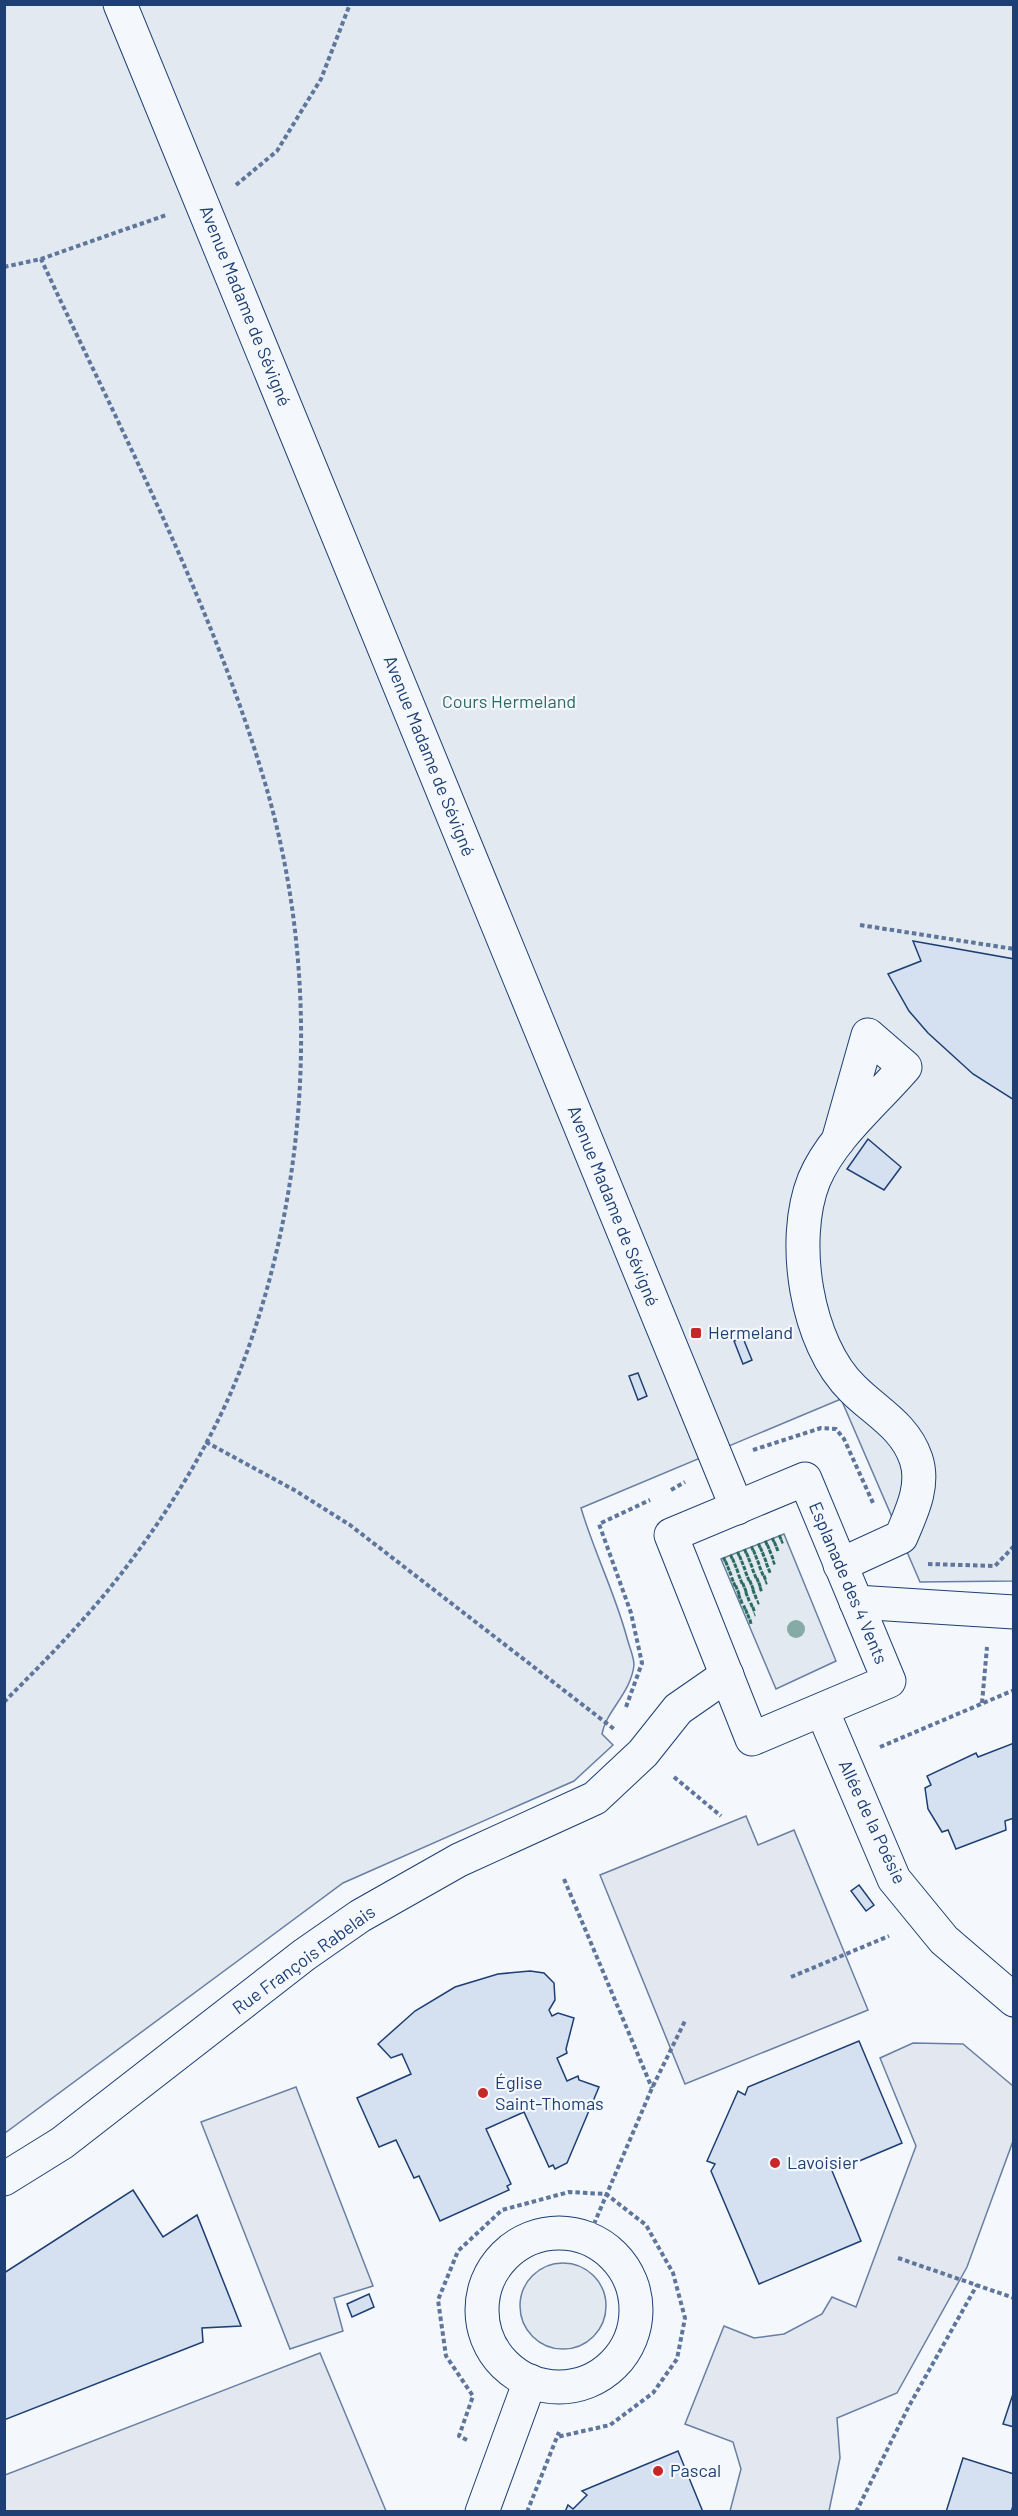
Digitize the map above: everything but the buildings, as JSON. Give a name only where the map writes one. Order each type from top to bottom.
[{"type":"street","name":"Avenue Madame de Sévigné","points":[[120,4],[737,1508]]},
{"type":"street","points":[[838,1141],[814,1180],[802,1251],[816,1327],[832,1363],[853,1389],[895,1423],[916,1458],[919,1479],[915,1504],[901,1537],[840,1565]]},
{"type":"street","name":"Esplanade des 4 Vents","points":[[805,1479],[840,1565],[889,1681],[752,1739],[671,1535],[805,1479]]},
{"type":"street","points":[[856,1602],[1014,1612]]},
{"type":"street","name":"Rue François Rabelais","points":[[4,2179],[62,2143],[304,1955],[360,1916],[459,1860],[595,1798],[644,1753],[678,1709],[727,1675]]},
{"type":"street","name":"Allée de la Poésie","points":[[822,1710],[894,1879],[944,1940],[1014,2000]]},
{"type":"street","points":[[556,2233],[588,2238],[604,2246],[618,2259],[633,2286],[636,2317],[630,2340],[618,2361],[596,2378],[576,2385],[560,2387],[530,2381],[507,2367],[488,2338],[482,2312],[490,2277],[503,2258],[527,2240],[556,2233]]},
{"type":"street","points":[[482,2511],[530,2381]]},
{"type":"path","points":[[4,267],[41,259],[231,189],[277,151],[321,79],[350,4]]},
{"type":"path","points":[[4,1702],[108,1592],[139,1550],[206,1442],[236,1379],[254,1331],[273,1258],[293,1163],[301,1084],[295,931],[279,834],[268,795],[212,629],[41,259]]},
{"type":"path","points":[[860,924],[1014,949]]},
{"type":"path","points":[[667,1493],[717,1461],[821,1428],[836,1429],[844,1439],[902,1562],[995,1566],[1014,1546]]},
{"type":"path","points":[[206,1442],[296,1491],[350,1525],[604,1722]]},
{"type":"path","points":[[624,1711],[630,1702],[642,1663],[631,1613],[598,1524],[656,1497]]},
{"type":"path","points":[[982,1703],[988,1636]]},
{"type":"path","points":[[871,1751],[1014,1690]]},
{"type":"path","points":[[612,1728],[618,1719]]},
{"type":"path","points":[[668,1773],[721,1816]]},
{"type":"path","points":[[564,1879],[652,2088]]},
{"type":"path","points":[[791,1977],[889,1936]]},
{"type":"path","points":[[588,2238],[652,2088],[686,2019]]},
{"type":"path","points":[[543,2473],[459,2436],[473,2396],[446,2356],[438,2300],[458,2251],[502,2210],[569,2192],[606,2194],[646,2225],[673,2273],[685,2318],[677,2359],[652,2393],[610,2425],[557,2437]]},
{"type":"path","points":[[898,2258],[1014,2298]]},
{"type":"path","points":[[856,2511],[909,2406],[976,2285]]},
{"type":"path","points":[[527,2511],[559,2432]]},
{"type":"green space","name":"Cours Hermeland","points":[[4,5],[1014,5],[1013,1581],[920,1582],[841,1399],[581,1508],[617,1605],[634,1662],[632,1675],[624,1693],[604,1726],[602,1734],[613,1745],[574,1781],[343,1883],[5,2133]]},
{"type":"green space","points":[[784,1534],[836,1661],[776,1689],[721,1559]]},
{"type":"green space","points":[[563,2263],[587,2270],[599,2282],[606,2306],[599,2330],[587,2342],[563,2349],[539,2342],[527,2330],[520,2306],[527,2282],[539,2270]]},
{"type":"shaded area","points":[[746,1816],[758,1845],[794,1830],[868,2010],[685,2084],[600,1875]]},
{"type":"shaded area","points":[[913,2043],[963,2044],[1013,2086],[1013,2141],[967,2267],[897,2393],[837,2418],[840,2458],[829,2511],[730,2511],[741,2469],[733,2442],[685,2424],[724,2326],[754,2338],[784,2334],[822,2314],[832,2297],[856,2307],[916,2146],[880,2058]]},
{"type":"shaded area","points":[[296,2087],[373,2286],[334,2298],[343,2331],[290,2349],[201,2122]]},
{"type":"shaded area","points":[[320,2353],[386,2511],[5,2511],[5,2475]]},
{"type":"hedge","points":[[723,1560],[783,1536]]},
{"type":"hedge","points":[[725,1564],[783,1541]]},
{"type":"hedge","points":[[727,1569],[782,1547]]},
{"type":"hedge","points":[[729,1574],[778,1555]]},
{"type":"hedge","points":[[731,1580],[775,1562]]},
{"type":"hedge","points":[[733,1585],[771,1570]]},
{"type":"hedge","points":[[735,1588],[769,1576]]},
{"type":"hedge","points":[[737,1593],[767,1582]]},
{"type":"hedge","points":[[738,1597],[764,1588]]},
{"type":"hedge","points":[[740,1602],[761,1595]]},
{"type":"hedge","points":[[743,1608],[759,1602]]},
{"type":"hedge","points":[[745,1612],[757,1608]]},
{"type":"hedge","points":[[747,1617],[755,1614]]},
{"type":"hedge","points":[[749,1622],[753,1621]]},
{"type":"place","name":"Hermeland","points":[[696,1333]]},
{"type":"place","name":"Église Saint-Thomas","points":[[483,2093]]},
{"type":"place","name":"Lavoisier","points":[[775,2163]]},
{"type":"place","name":"Pascal","points":[[658,2471]]}]
